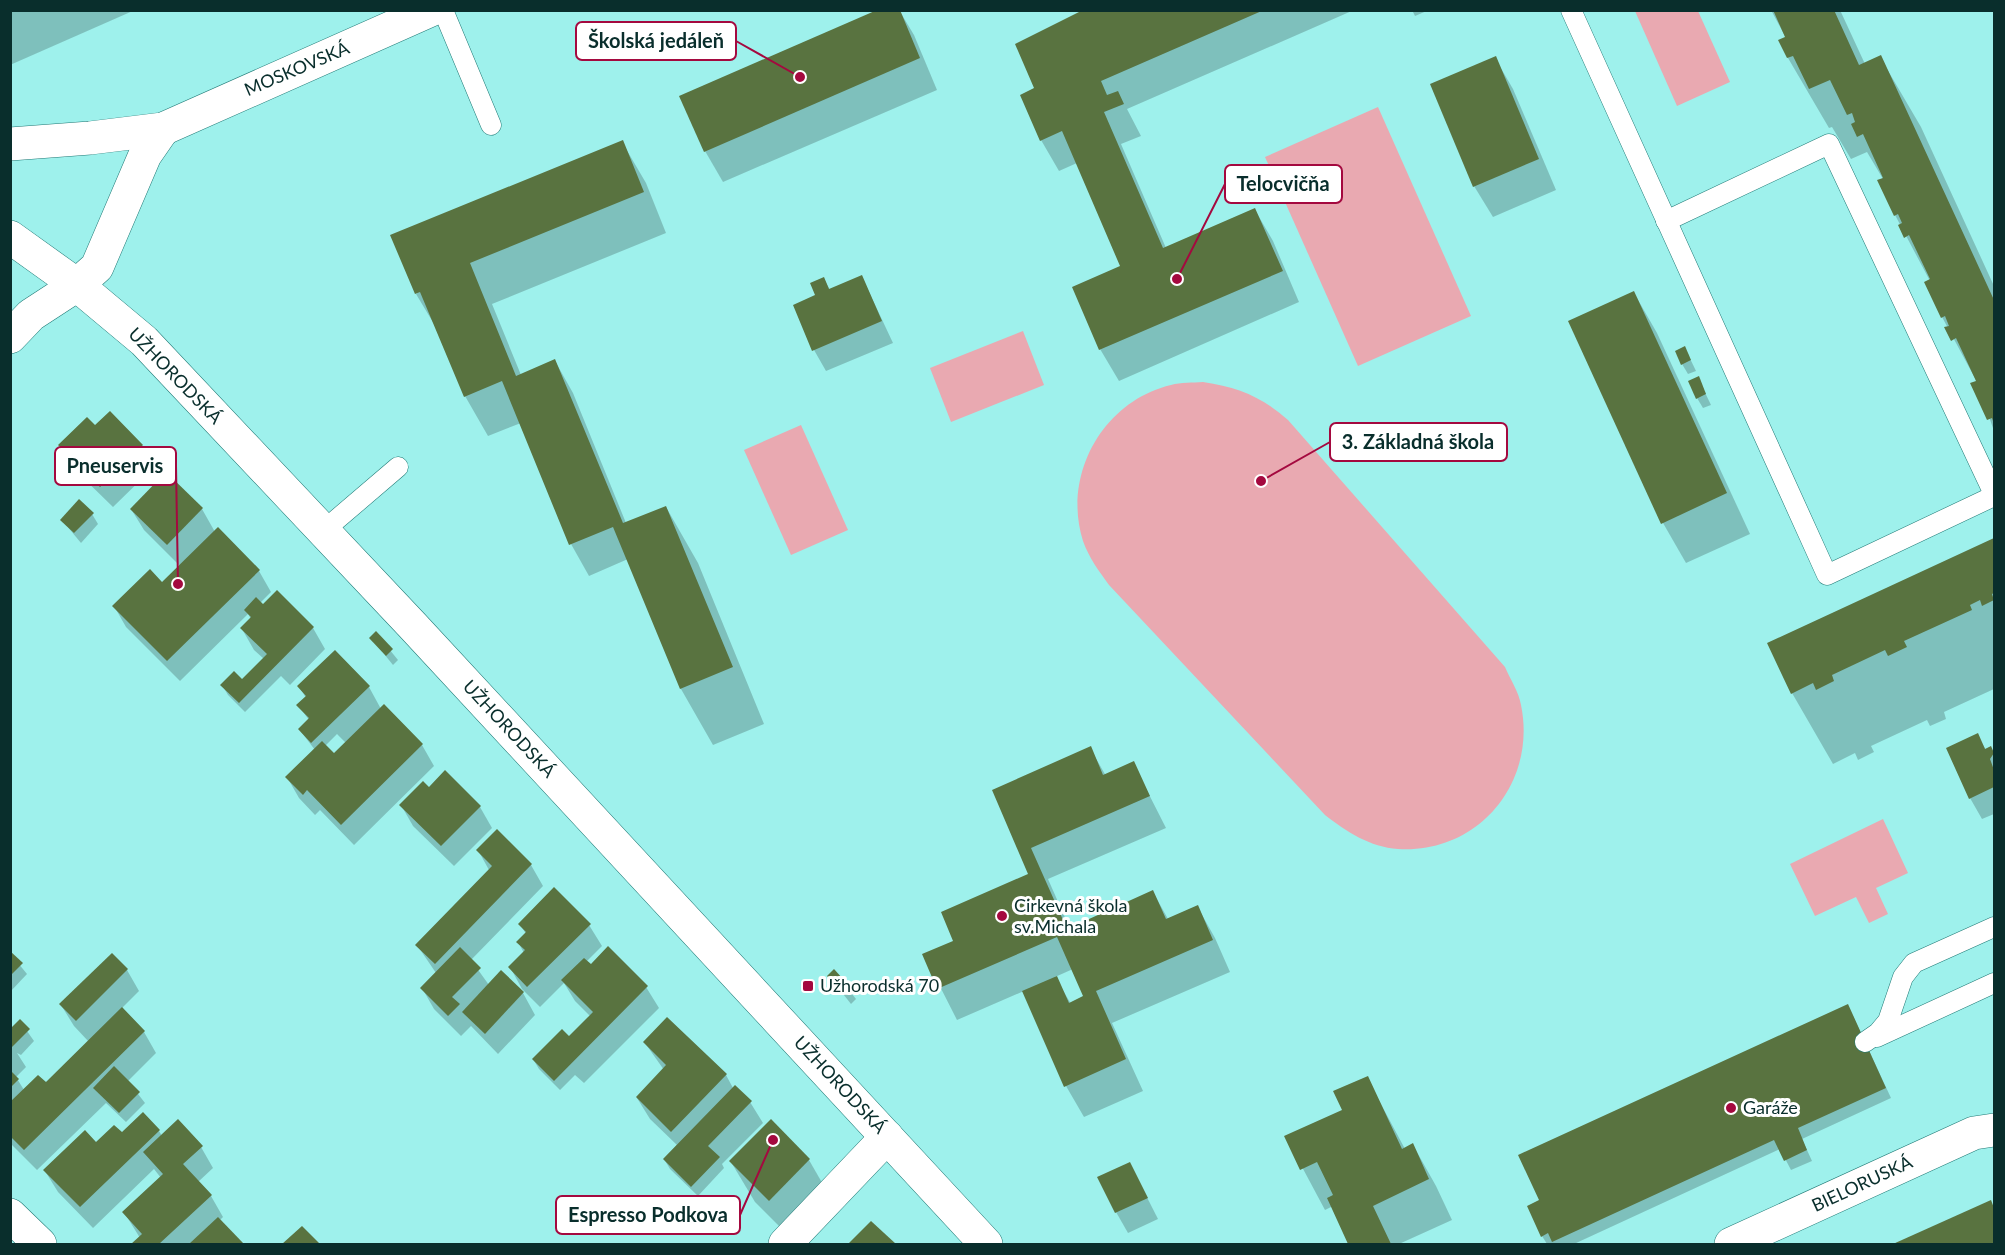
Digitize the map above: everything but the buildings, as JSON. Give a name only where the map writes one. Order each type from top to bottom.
[{"type":"street","name":"MOSKOVSKÁ","points":[[10,144],[90,138],[163,129],[431,10]]},
{"type":"street","points":[[10,337],[30,315],[77,285],[97,267],[145,155],[163,129]]},
{"type":"street","name":"UŽHORODSKÁ","points":[[10,237],[77,285],[144,340],[322,532],[412,625],[986,1245]]},
{"type":"street","name":"BIELORUSKÁ","points":[[1731,1245],[1974,1133],[1995,1130]]},
{"type":"street","points":[[786,1245],[887,1137]]},
{"type":"street","points":[[12,1221],[40,1245]]},
{"type":"lane","points":[[444,10],[491,125]]},
{"type":"lane","points":[[1571,10],[1666,221],[1827,575],[1995,495],[1829,144],[1666,221]]},
{"type":"lane","points":[[322,532],[398,467]]},
{"type":"lane","points":[[1995,927],[1914,963],[1899,986],[1888,1021],[1878,1033],[1865,1042],[1995,983]]},
{"type":"shaded area","points":[[1635,11],[1698,11],[1730,82],[1677,106]]},
{"type":"shaded area","points":[[1378,107],[1471,316],[1358,366],[1265,157]]},
{"type":"shaded area","points":[[1023,331],[1044,385],[951,422],[930,368]]},
{"type":"shaded area","points":[[1203,382],[1249,394],[1269,405],[1288,420],[1505,667],[1521,705],[1524,734],[1520,761],[1510,786],[1496,808],[1477,826],[1454,839],[1427,847],[1398,849],[1359,838],[1342,827],[1325,815],[1109,585],[1091,559],[1083,541],[1078,516],[1078,491],[1084,467],[1094,444],[1108,424],[1126,407],[1147,394],[1175,384]]},
{"type":"shaded area","points":[[801,425],[848,530],[791,555],[744,450]]},
{"type":"shaded area","points":[[1883,819],[1908,873],[1876,888],[1888,914],[1869,923],[1856,897],[1815,916],[1790,864]]},
{"type":"place","name":"Školská jedáleň","points":[[800,77]]},
{"type":"place","name":"Telocvičňa","points":[[1177,279]]},
{"type":"place","name":"3. Základná škola","points":[[1261,481]]},
{"type":"place","name":"Pneuservis","points":[[178,584]]},
{"type":"place","name":"Cirkevná škola sv.Michala","points":[[1002,916]]},
{"type":"place","name":"Užhorodská 70","points":[[808,986]]},
{"type":"place","name":"Garáže","points":[[1731,1108]]},
{"type":"place","name":"Espresso Podkova","points":[[773,1140]]}]
